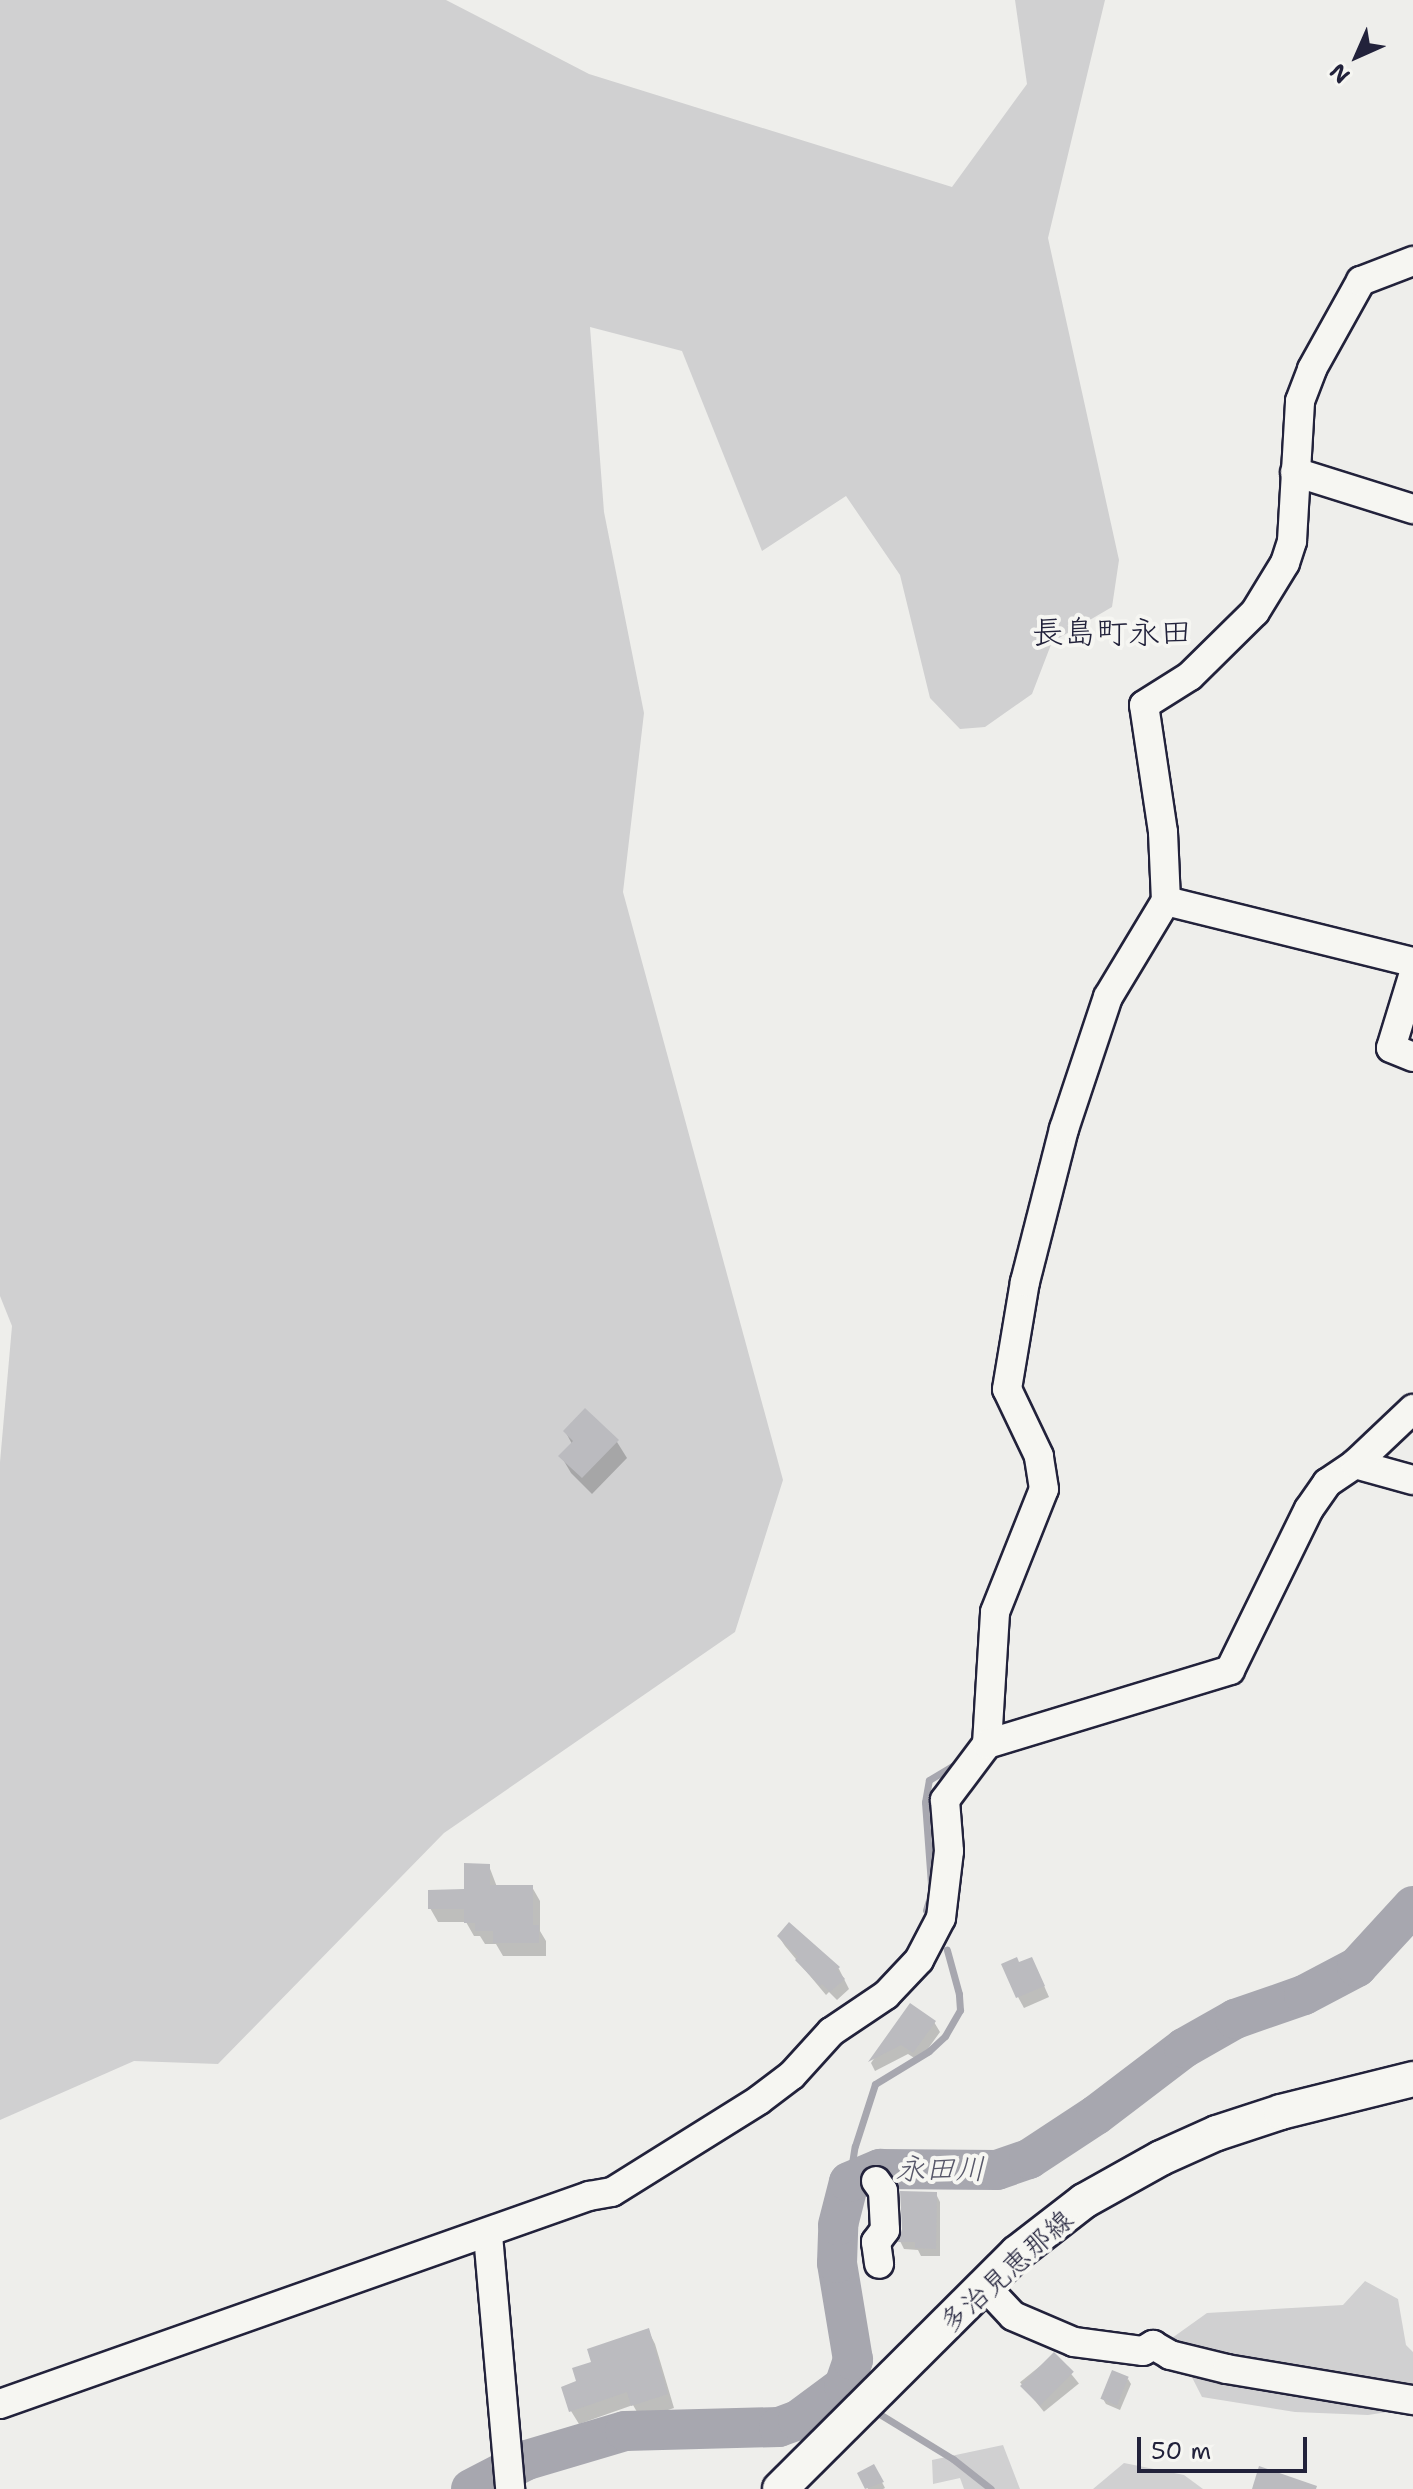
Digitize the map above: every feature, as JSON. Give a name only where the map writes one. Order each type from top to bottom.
[{"type":"main road","name":"多治見恵那線","points":[[780,2489],[1017,2253],[1084,2201],[1161,2158],[1281,2112],[1413,2079]]},
{"type":"street","points":[[0,2404],[488,2235],[589,2196],[612,2192],[759,2100],[792,2075],[831,2032],[886,1995],[919,1960],[941,1918],[949,1851],[945,1800],[987,1744],[995,1612],[1044,1489],[1039,1456],[1007,1389],[1025,1282],[1064,1129],[1108,997],[1166,901],[1163,832],[1144,705],[1190,676],[1255,612],[1285,563],[1292,541],[1300,401],[1319,356],[1361,281],[1413,261]]},
{"type":"street","points":[[1295,472],[1413,509]]},
{"type":"street","points":[[1166,901],[1413,962]]},
{"type":"street","points":[[1413,976],[1391,1048],[1413,1057]]},
{"type":"street","points":[[987,1744],[1230,1670],[1309,1509],[1327,1483],[1355,1464],[1413,1409]]},
{"type":"street","points":[[1355,1464],[1413,1480]]},
{"type":"street","points":[[876,2181],[883,2191],[885,2230],[876,2242],[879,2264]]},
{"type":"street","points":[[488,2235],[510,2489]]},
{"type":"street","points":[[984,2285],[1013,2316],[1074,2342],[1143,2351],[1153,2345],[1170,2355],[1227,2369],[1413,2400]]},
{"type":"shaded area","points":[[0,0],[446,0],[589,74],[952,187],[1027,84],[1015,0],[1105,0],[1048,238],[1119,560],[1112,607],[1052,642],[1032,694],[985,727],[960,729],[930,698],[900,575],[846,496],[762,551],[682,351],[590,327],[604,512],[644,713],[623,892],[783,1480],[735,1632],[444,1833],[218,2064],[134,2061],[0,2120],[0,1462],[12,1326],[0,1296]]},
{"type":"shaded area","points":[[1365,2281],[1398,2299],[1406,2345],[1413,2352],[1413,2390],[1394,2411],[1368,2415],[1295,2412],[1202,2397],[1172,2338],[1207,2313],[1343,2305]]},
{"type":"shaded area","points":[[1003,2445],[1020,2489],[964,2489],[960,2478],[933,2484],[932,2460]]},
{"type":"shaded area","points":[[1124,2463],[1184,2475],[1203,2489],[1093,2489]]},
{"type":"building","points":[[585,1408],[619,1440],[582,1478],[558,1456],[573,1441],[563,1431]]},
{"type":"building","points":[[464,1863],[490,1864],[490,1885],[533,1885],[533,1925],[539,1925],[539,1943],[493,1943],[493,1931],[475,1931],[475,1923],[464,1923],[464,1909],[428,1909],[428,1890],[464,1889]]},
{"type":"building","points":[[789,1922],[840,1967],[837,1970],[845,1979],[830,1992],[795,1960],[798,1957],[777,1936]]},
{"type":"building","points":[[1017,1957],[1019,1962],[1032,1957],[1045,1986],[1016,1998],[1001,1964]]},
{"type":"building","points":[[910,2003],[936,2021],[913,2053],[901,2045],[868,2062]]},
{"type":"building","points":[[900,2191],[937,2192],[936,2249],[915,2248],[915,2242],[898,2242],[902,2229]]},
{"type":"building","points":[[649,2328],[668,2394],[631,2406],[627,2392],[569,2412],[561,2387],[576,2381],[572,2368],[591,2362],[587,2349]]},
{"type":"building","points":[[1054,2352],[1074,2372],[1040,2406],[1020,2386]]},
{"type":"building","points":[[1112,2370],[1129,2377],[1117,2405],[1100,2399]]},
{"type":"building","points":[[874,2464],[884,2482],[865,2489],[857,2473]]},
{"type":"building","points":[[1259,2466],[1317,2486],[1316,2489],[1252,2489]]},
{"type":"waterway","points":[[931,1884],[925,1802],[929,1780],[962,1760]]},
{"type":"waterway","points":[[926,1910],[930,1897]]},
{"type":"waterway","name":"永田川","points":[[471,2489],[527,2460],[625,2431],[779,2427],[798,2420],[844,2386],[853,2360],[837,2263],[838,2225],[849,2182],[880,2169],[997,2170],[1029,2159],[1096,2115],[1184,2048],[1235,2019],[1304,1995],[1357,1967],[1413,1906]]},
{"type":"waterway","points":[[849,2182],[855,2146],[875,2084],[929,2051],[945,2036],[960,2010],[959,1994],[947,1950]]},
{"type":"waterway","points":[[839,2390],[855,2400]]},
{"type":"waterway","points":[[873,2410],[953,2459],[991,2489]]},
{"type":"district","name":"長島町永田","points":[[1112,632]]}]
